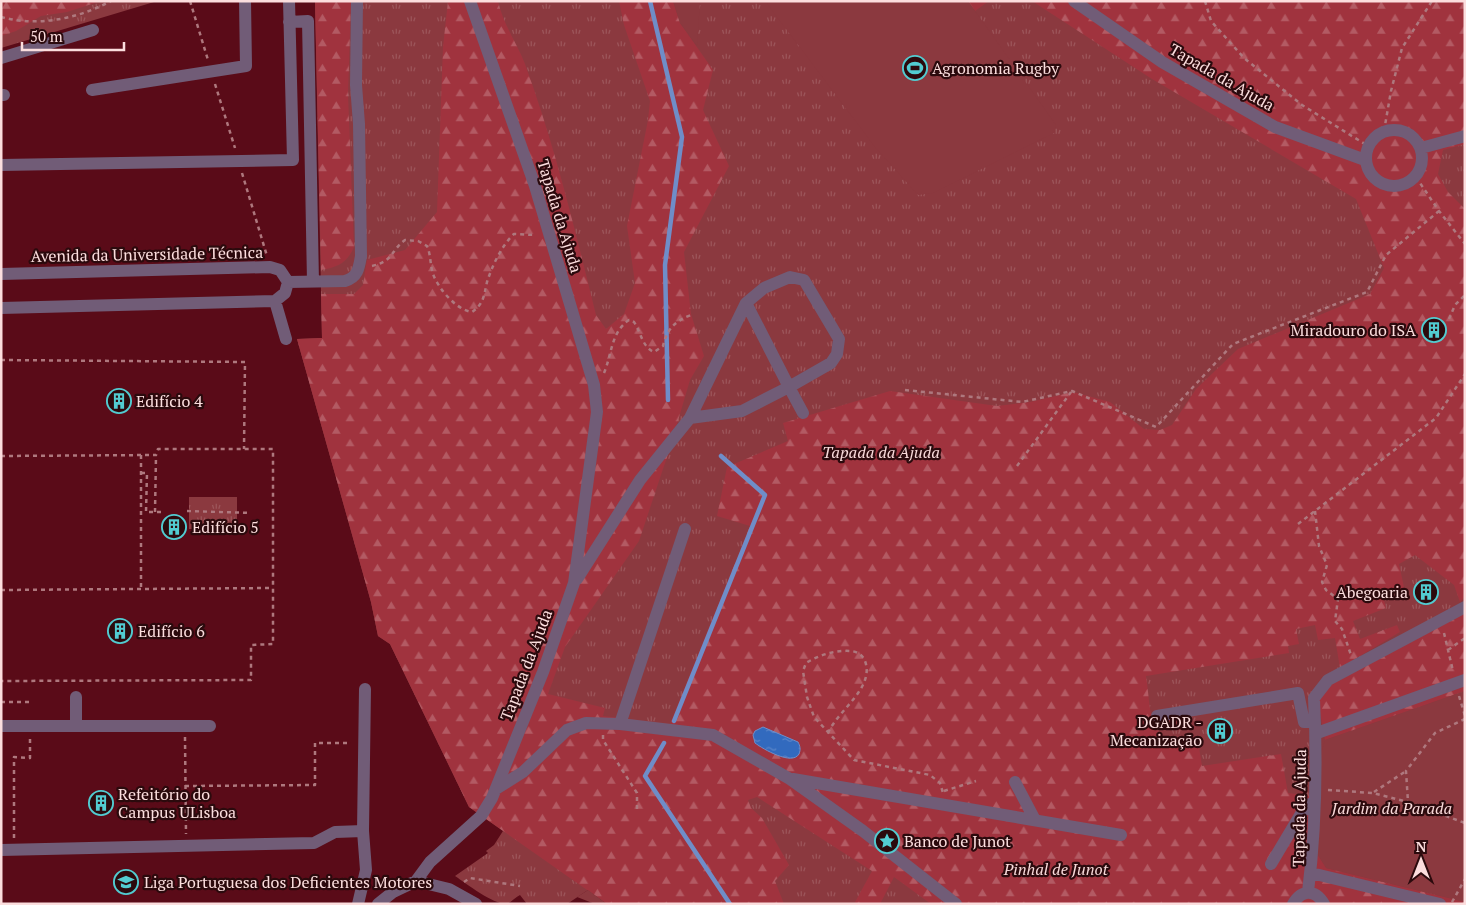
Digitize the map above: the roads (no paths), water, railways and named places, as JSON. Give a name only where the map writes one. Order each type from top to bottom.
[{"type":"street","points":[[92,90],[246,66],[245,1]]},
{"type":"street","points":[[1,165],[293,160],[289,1]]},
{"type":"street","points":[[1,308],[276,301],[286,293],[288,282],[345,281],[352,279],[359,270],[361,246],[360,124],[356,85],[357,1]]},
{"type":"street","name":"Tapada da Ajuda","points":[[416,881],[430,862],[481,816],[496,789],[543,672],[574,583],[597,412],[594,385],[551,242],[510,111],[470,1]]},
{"type":"street","name":"Tapada da Ajuda","points":[[1074,1],[1162,62],[1275,127],[1365,160]]},
{"type":"street","points":[[289,22],[308,21],[313,282]]},
{"type":"street","points":[[1,58],[93,30]]},
{"type":"street","points":[[1384,131],[1406,132],[1418,142],[1421,148],[1422,163],[1416,177],[1404,185],[1389,186],[1382,184],[1370,174],[1365,160],[1368,146],[1384,131]]},
{"type":"street","points":[[1421,148],[1465,136]]},
{"type":"street","name":"Avenida da Universidade Técnica","points":[[1,274],[270,267],[280,270],[288,282]]},
{"type":"street","points":[[574,583],[640,480],[690,418],[746,303],[764,288],[790,276],[804,280],[839,339],[837,354],[831,363],[789,388],[742,410],[690,418]]},
{"type":"street","points":[[276,301],[286,339]]},
{"type":"street","points":[[746,303],[803,413]]},
{"type":"street","points":[[620,724],[685,529]]},
{"type":"street","name":"Tapada da Ajuda","points":[[1440,904],[1310,873],[1316,728],[1314,698],[1328,680],[1465,607]]},
{"type":"street","name":"Tapada da Ajuda","points":[[1316,728],[1460,682]]},
{"type":"street","points":[[358,904],[366,870],[363,830],[365,690]]},
{"type":"street","points":[[1157,716],[1298,693],[1304,722],[1316,728]]},
{"type":"street","points":[[76,696],[76,726]]},
{"type":"street","points":[[496,789],[523,772],[567,730],[586,723],[620,724],[713,735],[790,779],[863,832],[956,904]]},
{"type":"street","points":[[1,726],[210,726]]},
{"type":"street","points":[[790,779],[942,798],[1035,820],[1121,835]]},
{"type":"street","points":[[1015,782],[1035,820]]},
{"type":"street","points":[[1271,864],[1302,812],[1314,801]]},
{"type":"street","points":[[8,849],[314,843],[335,832],[363,830]]},
{"type":"street","points":[[1308,892],[1310,873]]},
{"type":"street","points":[[378,904],[393,892],[416,881],[448,889],[476,904]]},
{"type":"street","points":[[1292,904],[1300,894],[1308,892],[1317,894],[1324,904]]},
{"type":"water","points":[[763,727],[798,742],[799,754],[790,758],[784,757],[755,743],[753,735],[755,731]]},
{"type":"waterway","points":[[650,1],[682,137],[665,265],[668,400]]},
{"type":"waterway","points":[[674,721],[765,495],[721,456]]},
{"type":"waterway","points":[[664,743],[645,776],[730,904]]},
{"type":"place","name":"Agronomia Rugby","points":[[915,68]]},
{"type":"place","name":"Miradouro do ISA","points":[[1434,330]]},
{"type":"place","name":"Edifício 4","points":[[119,401]]},
{"type":"place","name":"Edifício 5","points":[[174,527]]},
{"type":"place","name":"Abegoaria","points":[[1426,592]]},
{"type":"place","name":"Edifício 6","points":[[120,631]]},
{"type":"place","name":"DGADR - Mecanização","points":[[1220,731]]},
{"type":"place","name":"Refeitório do Campus ULisboa","points":[[101,803]]},
{"type":"place","name":"Banco de Junot","points":[[887,841]]},
{"type":"place","name":"Liga Portuguesa dos Deficientes Motores","points":[[126,882]]},
{"type":"park label","name":"Jardim da Parada","points":[[1392,808]]},
{"type":"park label","name":"Pinhal de Junot","points":[[1056,869]]}]
